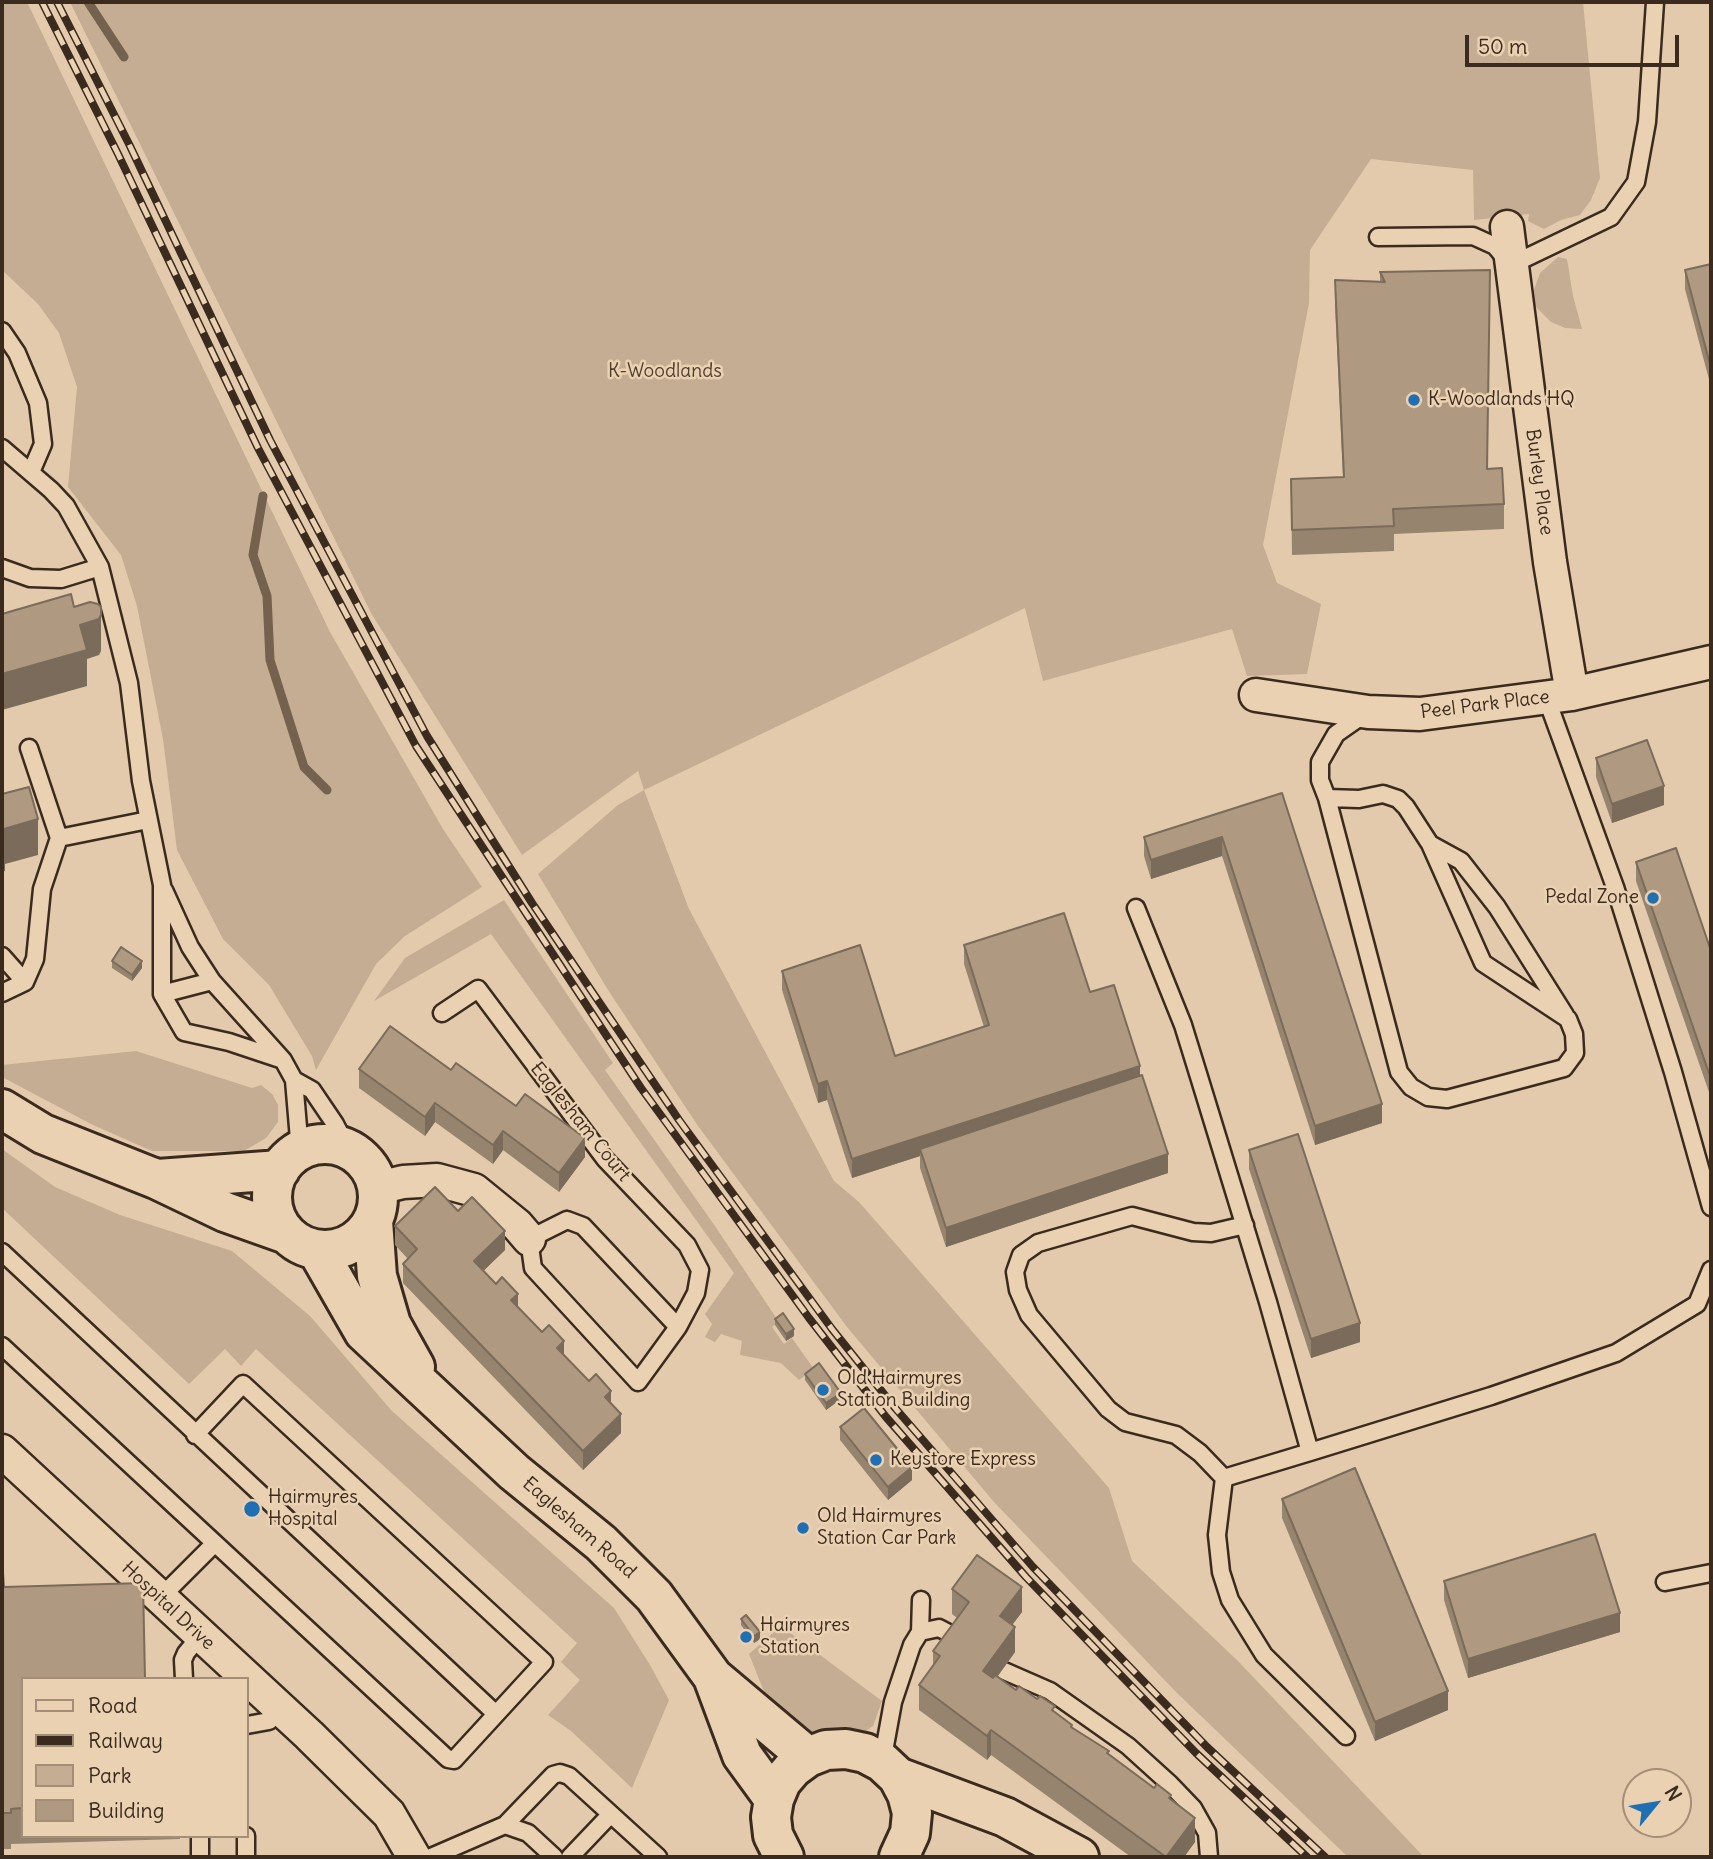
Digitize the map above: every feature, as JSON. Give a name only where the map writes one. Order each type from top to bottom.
[{"type":"main road","points":[[2,1109],[43,1133],[156,1179],[225,1212],[302,1242],[334,1250],[350,1244],[364,1234],[375,1204],[372,1172],[362,1159],[348,1149],[332,1145],[315,1145],[290,1161],[156,1179]]},
{"type":"main road","points":[[290,1161],[273,1188],[273,1204],[277,1220],[302,1242]]},
{"type":"main road","name":"Eaglesham Road","points":[[375,1204],[377,1276],[391,1324],[429,1394]]},
{"type":"main road","name":"Eaglesham Road","points":[[302,1242],[364,1332],[514,1472],[601,1543],[654,1596],[713,1678],[808,1757]]},
{"type":"main road","name":"Eaglesham Road","points":[[713,1678],[742,1755],[774,1799]]},
{"type":"main road","points":[[784,1857],[773,1835],[771,1817],[774,1799],[782,1783],[793,1768],[808,1757],[826,1750],[846,1749],[865,1753],[890,1769],[1005,1817],[1079,1857]]},
{"type":"main road","points":[[890,1769],[907,1794],[912,1813],[910,1833],[899,1857]]},
{"type":"street","name":"Burley Place","points":[[1507,227],[1550,562],[1559,696]]},
{"type":"street","name":"Peel Park Place","points":[[1256,695],[1368,712],[1420,714],[1559,696],[1711,662]]},
{"type":"street","points":[[375,1204],[403,1182],[437,1180],[474,1190],[517,1225],[529,1239]]},
{"type":"street","name":"Hospital Drive","points":[[2,1451],[246,1677]]},
{"type":"street","name":"Hospital Drive","points":[[248,1679],[389,1814],[414,1857]]},
{"type":"lane","points":[[1378,237],[1473,236],[1495,246],[1511,265],[1611,216],[1636,182],[1647,122],[1655,2]]},
{"type":"lane","points":[[2,331],[18,353],[38,403],[43,444],[31,472]]},
{"type":"lane","points":[[2,448],[66,506],[100,567],[129,683],[148,820],[162,885],[190,947],[212,981],[283,1060],[294,1080],[290,1161]]},
{"type":"lane","points":[[2,568],[30,578],[61,579],[100,567]]},
{"type":"lane","points":[[1559,696],[1711,1207]]},
{"type":"lane","points":[[1368,712],[1336,734],[1320,762],[1320,780],[1399,1072],[1411,1087],[1428,1097],[1447,1099],[1564,1068],[1575,1054],[1574,1034],[1568,1019],[1497,907],[1461,860],[1430,844]]},
{"type":"lane","points":[[2,993],[25,982],[35,960],[41,889],[59,838],[29,748]]},
{"type":"lane","points":[[1327,798],[1360,799],[1383,794],[1398,799],[1430,844],[1483,963],[1568,1019]]},
{"type":"lane","points":[[59,838],[148,820]]},
{"type":"lane","points":[[162,885],[162,994],[184,1031],[283,1060]]},
{"type":"lane","points":[[1136,908],[1183,1025],[1245,1225],[1310,1452]]},
{"type":"lane","points":[[2,956],[25,982]]},
{"type":"lane","points":[[162,994],[212,981]]},
{"type":"lane","name":"Eaglesham Court","points":[[442,1013],[478,989],[605,1159],[687,1245],[700,1270],[696,1293],[678,1327],[638,1381],[533,1268],[529,1239]]},
{"type":"lane","points":[[294,1080],[312,1090],[348,1149]]},
{"type":"lane","points":[[1224,1478],[1200,1453],[1176,1435],[1125,1422],[1108,1409],[1029,1315],[1018,1290],[1015,1272],[1021,1255],[1038,1243],[1132,1216],[1193,1232],[1211,1233],[1245,1225]]},
{"type":"lane","points":[[529,1239],[567,1220],[583,1226],[678,1327]]},
{"type":"lane","points":[[2,1252],[496,1714]]},
{"type":"lane","points":[[1224,1478],[1491,1396],[1616,1353],[1697,1304],[1711,1269]]},
{"type":"lane","points":[[2,1346],[448,1759],[454,1760],[544,1662],[243,1384],[195,1434]]},
{"type":"lane","points":[[1224,1478],[1217,1535],[1221,1572],[1230,1600],[1264,1655],[1346,1736]]},
{"type":"lane","points":[[160,1598],[214,1544]]},
{"type":"lane","points":[[1665,1582],[1711,1573]]},
{"type":"lane","points":[[890,1769],[893,1702],[912,1645],[920,1632],[921,1600]]},
{"type":"lane","points":[[920,1632],[939,1628],[960,1639]]},
{"type":"lane","points":[[184,1677],[183,1660],[201,1635]]},
{"type":"lane","points":[[1002,1670],[1050,1691],[1128,1746],[1193,1808],[1207,1833],[1209,1857]]},
{"type":"lane","points":[[248,1725],[269,1721],[280,1709]]},
{"type":"lane","points":[[431,1857],[505,1825],[553,1775],[560,1773],[569,1776],[658,1857]]},
{"type":"lane","points":[[570,1857],[610,1815]]},
{"type":"lane","points":[[505,1825],[528,1833],[554,1857]]},
{"type":"lane","points":[[200,1838],[200,1857]]},
{"type":"lane","points":[[246,1838],[246,1857]]},
{"type":"green space","points":[[2,2],[27,2],[330,632],[443,829],[482,887],[405,936],[376,964],[316,1070],[312,1056],[269,985],[223,939],[177,850],[163,739],[137,606],[121,555],[68,487],[77,387],[59,333],[38,304],[2,270]]},
{"type":"green space","name":"K-Woodlands","points":[[70,2],[1583,2],[1600,178],[1591,200],[1580,215],[1561,220],[1544,229],[1528,221],[1529,214],[1474,220],[1473,170],[1371,159],[1310,250],[1309,303],[1263,545],[1277,583],[1321,604],[1307,674],[1247,676],[1232,629],[1043,681],[1025,608],[644,790],[638,771],[522,855],[371,613]]},
{"type":"green space","points":[[1558,257],[1567,259],[1582,329],[1565,328],[1551,322],[1531,298],[1540,273]]},
{"type":"green space","points":[[644,790],[689,909],[834,1181],[859,1202],[1109,1488],[1132,1561],[1238,1661],[1424,1857],[1348,1857],[1176,1692],[994,1502],[847,1327],[698,1126],[608,990],[538,874],[618,805]]},
{"type":"green space","points":[[504,900],[613,1063],[605,1070],[779,1322],[772,1327],[784,1344],[792,1338],[814,1369],[799,1380],[781,1363],[740,1355],[742,1341],[721,1334],[715,1342],[705,1337],[712,1324],[705,1314],[734,1273],[491,934],[374,1001],[405,958]]},
{"type":"green space","points":[[136,1051],[252,1088],[261,1085],[272,1094],[278,1105],[278,1122],[266,1138],[244,1151],[152,1151],[93,1125],[2,1077],[2,1065]]},
{"type":"green space","points":[[2,1149],[55,1187],[120,1215],[232,1251],[310,1316],[392,1411],[614,1608],[669,1700],[632,1788],[571,1731],[548,1715],[580,1680],[561,1662],[577,1643],[256,1349],[241,1366],[225,1349],[189,1384],[2,1208]]},
{"type":"green space","points":[[781,1626],[882,1701],[873,1726],[859,1736],[809,1733],[773,1714],[749,1654]]},
{"type":"building","points":[[1711,264],[1711,368],[1685,270]]},
{"type":"building","name":"K-Woodlands HQ","points":[[1490,270],[1487,469],[1502,468],[1504,504],[1393,509],[1394,526],[1292,530],[1291,479],[1344,477],[1335,280],[1385,282],[1380,272]]},
{"type":"building","points":[[71,594],[74,607],[90,602],[101,607],[99,619],[80,625],[87,650],[2,674],[2,614]]},
{"type":"building","points":[[1647,740],[1664,786],[1612,804],[1596,758]]},
{"type":"building","points":[[29,787],[38,819],[4,829],[5,835],[2,836],[2,794]]},
{"type":"building","points":[[1282,793],[1382,1104],[1315,1126],[1222,837],[1151,860],[1144,837]]},
{"type":"building","points":[[1676,848],[1711,951],[1711,1079],[1636,862]]},
{"type":"building","points":[[1064,913],[1090,992],[1114,985],[1140,1066],[852,1159],[827,1081],[818,1084],[782,971],[860,945],[895,1056],[989,1025],[964,945]]},
{"type":"building","points":[[121,947],[142,961],[132,975],[112,961]]},
{"type":"building","points":[[390,1026],[451,1070],[456,1063],[516,1106],[525,1094],[585,1138],[559,1173],[503,1131],[493,1145],[435,1103],[425,1117],[359,1069]]},
{"type":"building","points":[[1142,1075],[1168,1154],[946,1228],[920,1149]]},
{"type":"building","points":[[1298,1134],[1360,1323],[1311,1339],[1249,1150]]},
{"type":"building","points":[[435,1187],[458,1211],[472,1197],[505,1231],[474,1261],[496,1284],[502,1277],[518,1294],[511,1300],[542,1332],[549,1325],[564,1341],[557,1348],[589,1381],[596,1374],[611,1391],[605,1397],[621,1414],[583,1451],[403,1264],[417,1249],[395,1226]]},
{"type":"building","points":[[783,1313],[794,1329],[786,1334],[775,1319]]},
{"type":"building","name":"Old Hairmyres Station Building","points":[[819,1363],[841,1393],[826,1403],[805,1374]]},
{"type":"building","name":"Keystore Express","points":[[864,1408],[912,1467],[888,1487],[840,1427]]},
{"type":"building","points":[[1355,1468],[1448,1691],[1375,1722],[1282,1499]]},
{"type":"building","points":[[1595,1534],[1620,1613],[1468,1659],[1444,1581]]},
{"type":"building","points":[[977,1555],[1022,1587],[1000,1616],[1015,1627],[983,1671],[993,1678],[995,1675],[1016,1690],[1019,1686],[1037,1699],[1040,1696],[1055,1706],[1052,1710],[1072,1725],[1071,1727],[1109,1751],[1107,1753],[1154,1788],[1157,1784],[1171,1795],[1169,1798],[1195,1818],[1166,1857],[991,1730],[987,1736],[919,1685],[940,1656],[933,1651],[969,1602],[952,1589]]},
{"type":"building","points":[[2,1558],[4,1587],[143,1583],[145,1677],[21,1677],[21,1808],[11,1809],[11,1813],[2,1813]]},
{"type":"building","points":[[746,1615],[760,1632],[754,1636],[741,1619]]},
{"type":"waterway","points":[[88,2],[124,57]]},
{"type":"waterway","points":[[263,496],[253,555],[267,596],[270,660],[304,767],[327,790]]},
{"type":"railway","points":[[42,2],[118,154],[258,448],[416,746],[641,1088],[809,1318],[886,1417],[1026,1577],[1196,1753],[1307,1857]]},
{"type":"railway","points":[[57,2],[129,144],[270,440],[427,736],[532,903],[679,1120],[832,1329],[896,1409],[1033,1567],[1207,1747],[1325,1857]]},
{"type":"place","name":"K-Woodlands HQ","points":[[1414,400]]},
{"type":"place","name":"Pedal Zone","points":[[1653,898]]},
{"type":"place","name":"Old Hairmyres Station Building","points":[[823,1390]]},
{"type":"place","name":"Keystore Express","points":[[876,1460]]},
{"type":"place","name":"Hairmyres Hospital","points":[[252,1509]]},
{"type":"place","name":"Old Hairmyres Station Car Park","points":[[803,1528]]},
{"type":"place","name":"Hairmyres Station","points":[[746,1637]]}]
